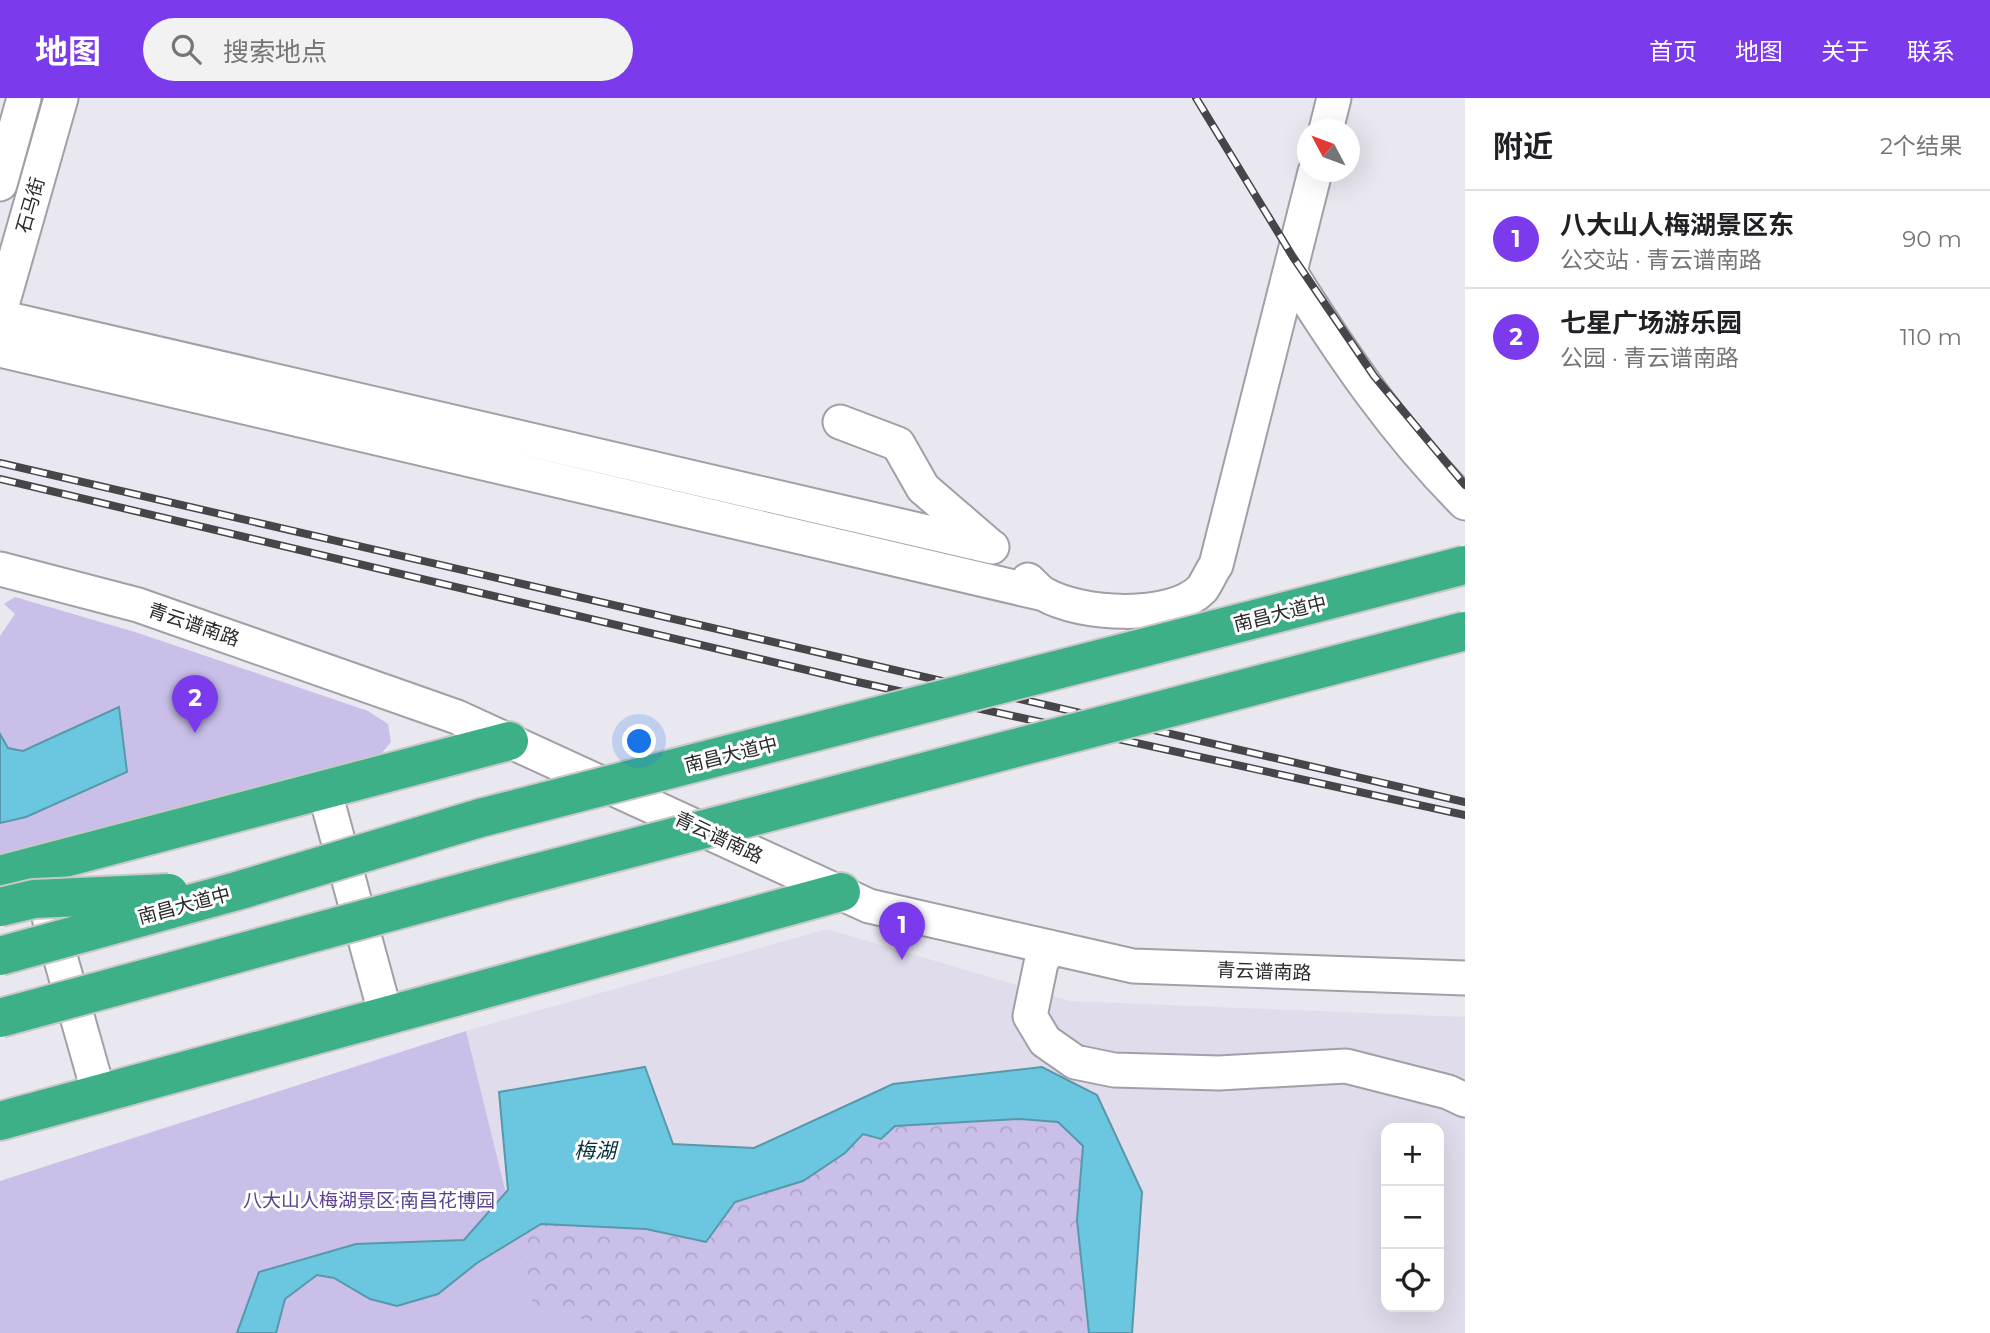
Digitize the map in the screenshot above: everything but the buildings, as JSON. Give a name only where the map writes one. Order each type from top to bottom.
[{"type":"highway","name":"南昌大道中","points":[[0,956],[237,891],[480,818],[1465,565]]},
{"type":"highway","points":[[0,1018],[501,882],[1465,631]]},
{"type":"highway","points":[[17,870],[509,741]]},
{"type":"highway","points":[[0,907],[34,899],[237,891]]},
{"type":"highway","points":[[0,1121],[841,892]]},
{"type":"street","name":"石马街","points":[[0,184],[24,98]]},
{"type":"street","name":"石马街","points":[[0,314],[61,98]]},
{"type":"street","points":[[1329,119],[1334,98]]},
{"type":"street","points":[[0,350],[1044,594],[1087,608],[1139,611],[1177,604],[1201,589],[1216,565],[1312,182]]},
{"type":"street","points":[[1290,272],[1361,383],[1420,457],[1465,503]]},
{"type":"street","points":[[0,314],[992,547]]},
{"type":"street","points":[[840,422],[898,444],[923,488],[1044,594]]},
{"type":"street","name":"青云谱南路","points":[[0,569],[138,605],[457,717],[869,906],[1133,966],[1465,978]]},
{"type":"street","points":[[324,789],[386,1016]]},
{"type":"street","points":[[17,870],[99,1094]]},
{"type":"street","points":[[1050,947],[1041,963],[1030,1016],[1045,1041],[1076,1062],[1114,1070],[1219,1073],[1346,1066],[1448,1092],[1465,1100]]},
{"type":"shaded area","points":[[827,929],[1070,1001],[1465,1017],[1465,1333],[637,1333],[534,1307],[466,1031]]},
{"type":"green space","points":[[15,597],[138,633],[368,711],[388,724],[391,742],[377,759],[0,858],[0,636],[15,614],[4,604]]},
{"type":"green space","name":"八大山人梅湖景区·南昌花博园","points":[[466,1031],[534,1307],[637,1333],[0,1333],[0,1181]]},
{"type":"green space","points":[[1021,1119],[1058,1122],[1083,1146],[1077,1220],[1089,1333],[276,1333],[477,1263],[541,1224],[646,1229],[706,1242],[735,1202],[803,1181],[845,1153],[863,1134],[895,1126]]},
{"type":"water","points":[[119,707],[127,772],[26,817],[0,823],[0,734],[8,748],[23,751]]},
{"type":"water","name":"梅湖","points":[[645,1067],[673,1144],[754,1148],[893,1084],[1042,1067],[1097,1095],[1142,1192],[1132,1333],[1089,1333],[1077,1220],[1083,1146],[1058,1122],[1020,1119],[895,1126],[881,1139],[863,1134],[845,1153],[803,1181],[735,1202],[706,1242],[646,1229],[541,1224],[477,1263],[438,1294],[397,1306],[370,1299],[334,1278],[317,1275],[285,1299],[276,1333],[237,1333],[259,1272],[356,1244],[464,1240],[508,1190],[499,1092]]},
{"type":"railway","points":[[1196,98],[1293,257],[1374,376],[1465,485]]},
{"type":"railway","points":[[0,463],[1465,802]]},
{"type":"railway","points":[[0,479],[853,681],[1465,815]]},
{"type":"place","name":"七星广场游乐园","points":[[195,733]]},
{"type":"place","name":"八大山人梅湖景区东","points":[[902,960]]}]
